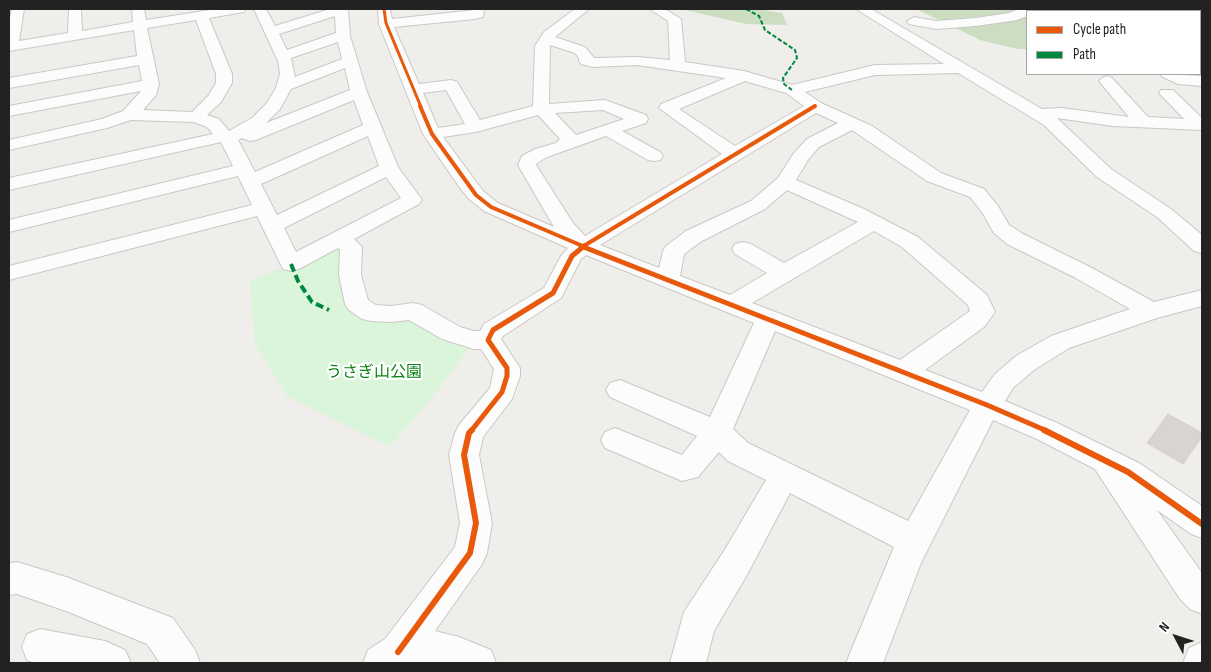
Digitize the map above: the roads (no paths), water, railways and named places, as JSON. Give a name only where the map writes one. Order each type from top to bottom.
[{"type":"street","points":[[10,51],[18,9]]},
{"type":"street","points":[[74,36],[75,9]]},
{"type":"street","points":[[10,51],[74,36],[239,9]]},
{"type":"street","points":[[229,139],[258,122],[274,106],[285,86],[288,74],[285,61],[263,9]]},
{"type":"street","points":[[9,145],[106,123],[128,115],[196,117],[212,122],[229,139],[291,264],[412,200],[389,168],[373,128],[343,35],[342,9],[272,32]]},
{"type":"street","points":[[478,9],[478,14],[475,15],[385,16],[432,134],[466,184],[476,196],[491,207],[583,246],[734,304],[987,405],[1047,431],[1128,472],[1202,524]]},
{"type":"street","points":[[567,144],[569,137],[541,109],[542,46],[549,35],[583,9]]},
{"type":"street","points":[[656,9],[674,19],[678,53],[677,65]]},
{"type":"street","points":[[862,9],[1040,114],[1050,121],[1104,173],[1164,213],[1202,246]]},
{"type":"street","points":[[914,21],[936,25],[976,22],[1012,17],[1027,9]]},
{"type":"street","points":[[196,117],[215,99],[224,83],[224,74],[201,15]]},
{"type":"street","points":[[10,51],[140,24]]},
{"type":"street","points":[[128,115],[148,95],[152,84],[145,59],[140,24]]},
{"type":"street","points":[[282,56],[343,35]]},
{"type":"street","points":[[546,39],[580,50],[587,57],[586,61],[593,63],[637,61],[677,65],[744,76],[792,90],[815,106],[866,130],[934,177],[977,193],[991,210],[1001,229],[1015,239],[1082,272],[1150,312]]},
{"type":"street","points":[[9,83],[145,59]]},
{"type":"street","points":[[285,86],[350,61]]},
{"type":"street","points":[[792,90],[875,70],[960,68]]},
{"type":"street","points":[[1170,75],[1183,81],[1202,81]]},
{"type":"street","points":[[734,154],[667,108],[744,76]]},
{"type":"street","points":[[1106,82],[1144,123]]},
{"type":"street","points":[[9,111],[152,84]]},
{"type":"street","points":[[414,89],[451,85],[476,127]]},
{"type":"street","points":[[9,184],[229,139],[360,92]]},
{"type":"street","points":[[1167,93],[1201,125]]},
{"type":"street","points":[[432,134],[476,127],[541,109],[605,105],[640,119],[541,153],[529,160],[527,165],[565,227],[583,246]]},
{"type":"street","points":[[488,340],[493,330],[554,294],[572,256],[583,246],[815,106]]},
{"type":"street","points":[[1040,114],[1062,113],[1114,121],[1201,125]]},
{"type":"street","points":[[668,279],[674,251],[694,236],[758,205],[785,182],[800,157],[813,143],[852,123]]},
{"type":"street","points":[[9,226],[247,175],[373,128]]},
{"type":"street","points":[[608,130],[654,156]]},
{"type":"street","points":[[9,273],[268,217],[389,168]]},
{"type":"street","points":[[785,182],[874,222],[910,242],[979,301],[983,312],[975,321],[904,372]]},
{"type":"street","points":[[734,304],[874,222]]},
{"type":"street","points":[[338,239],[352,247],[350,275],[357,304],[371,313],[392,314],[413,310],[451,332],[474,340],[488,340]]},
{"type":"street","points":[[743,249],[784,273]]},
{"type":"street","points":[[865,663],[915,541],[987,405],[1004,381],[1025,363],[1060,342],[1150,312],[1202,298]]},
{"type":"street","points":[[615,440],[682,468],[687,468],[717,432],[769,318]]},
{"type":"street","points":[[390,657],[470,553],[476,523],[464,455],[469,433],[502,392],[507,376],[507,368],[488,340]]},
{"type":"street","points":[[620,390],[717,432],[738,452],[915,541]]},
{"type":"street","points":[[1104,460],[1192,587],[1202,597]]},
{"type":"street","points":[[688,663],[697,626],[736,562],[784,476]]},
{"type":"street","points":[[9,579],[16,578],[66,594],[160,631],[182,663]]},
{"type":"street","points":[[390,657],[420,645],[460,655],[478,663]]},
{"type":"street","points":[[40,647],[105,659],[112,663]]},
{"type":"park label","name":"うさぎ山公園","points":[[374,373]]}]
